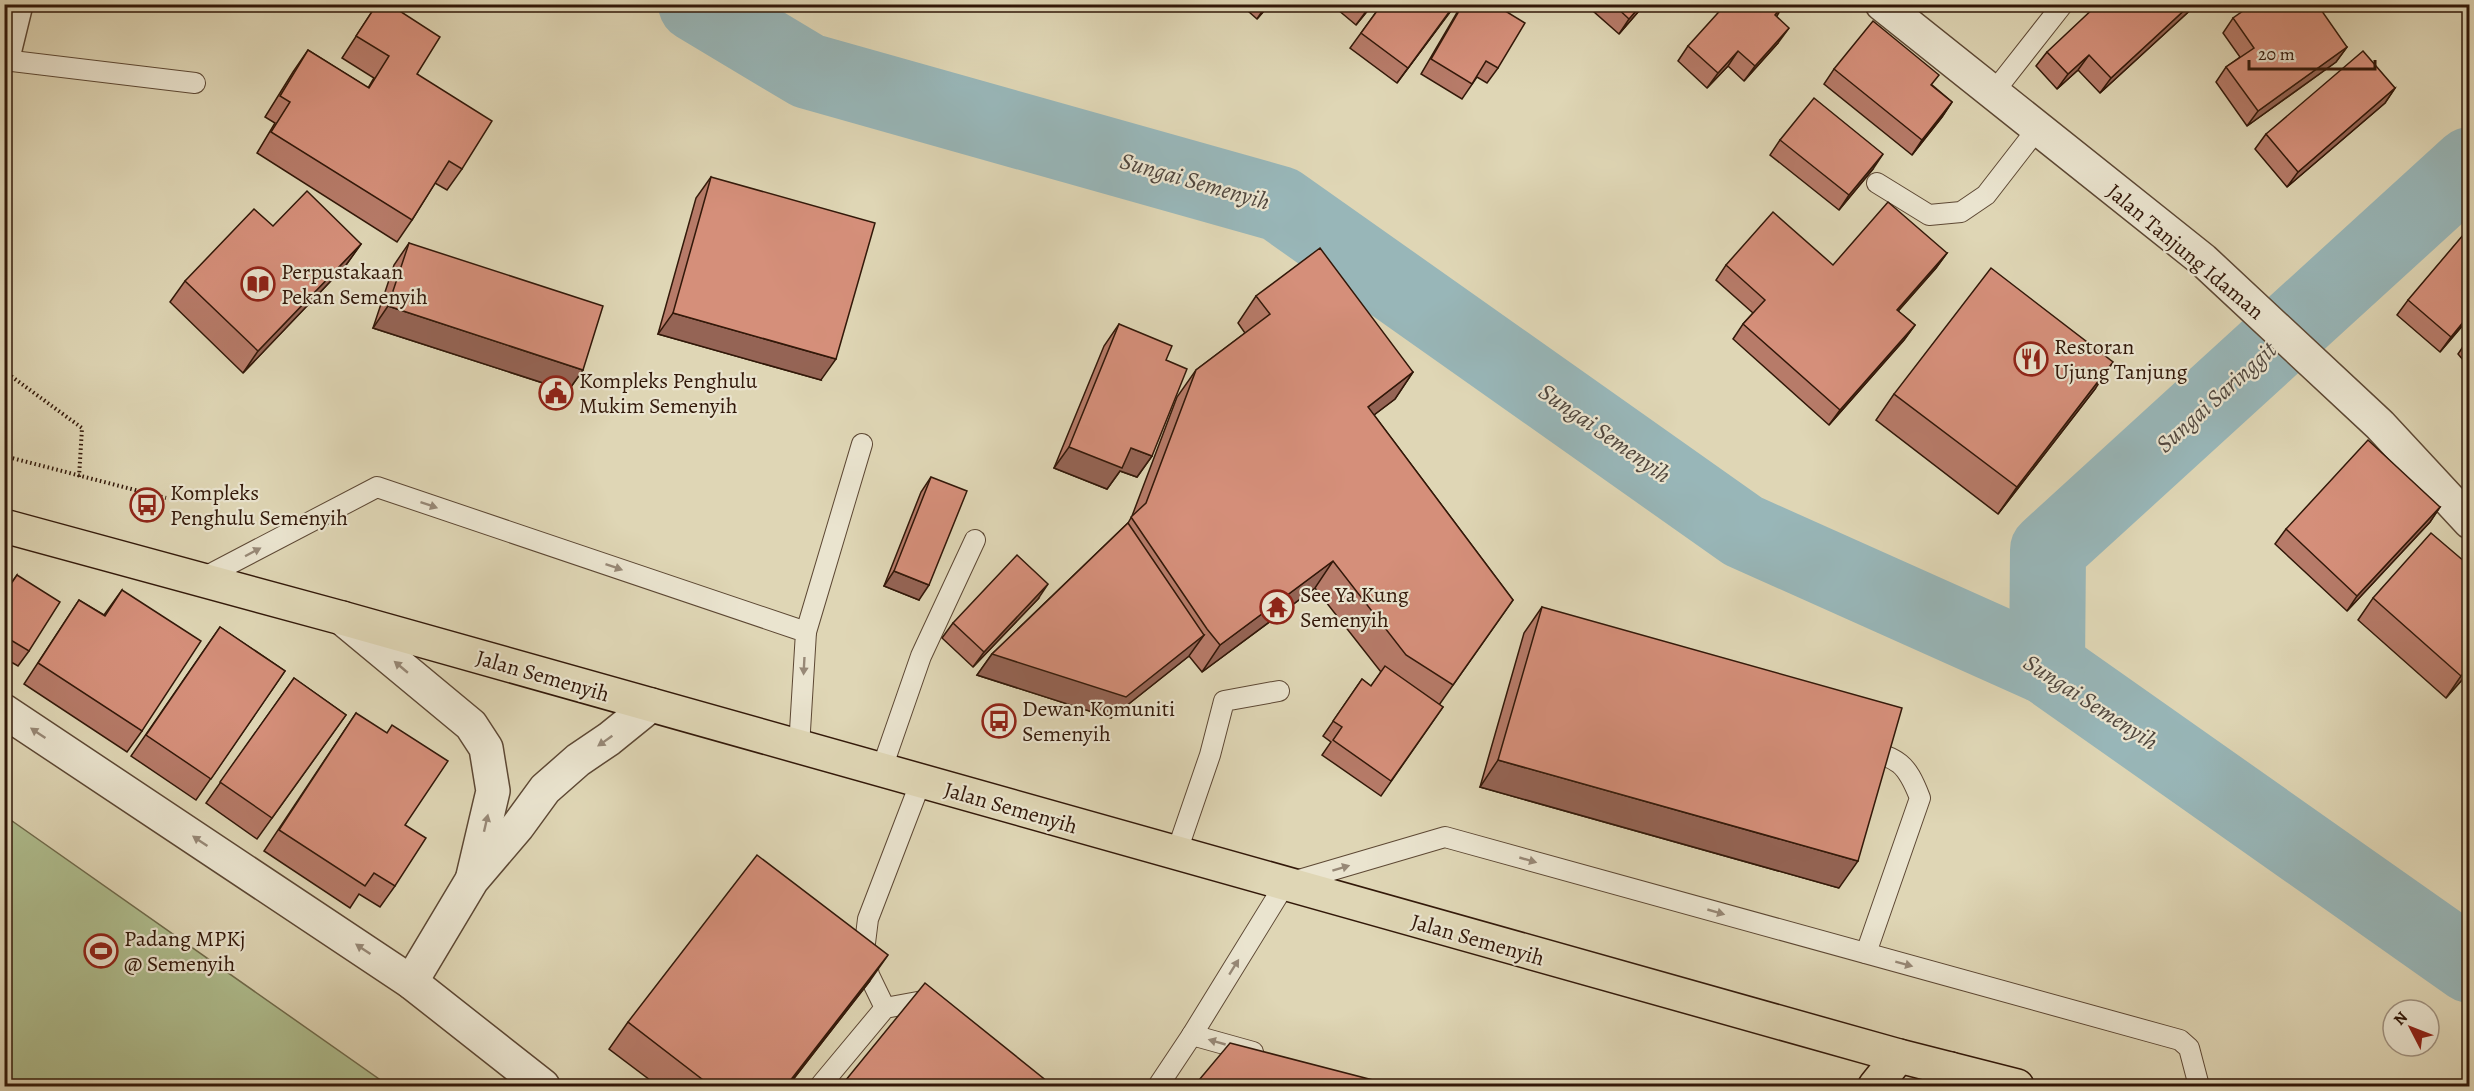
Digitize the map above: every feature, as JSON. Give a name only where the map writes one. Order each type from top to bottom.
[{"type":"main road","name":"Jalan Semenyih","points":[[4,526],[342,618],[1899,1056],[1944,1078],[2017,1086]]},
{"type":"main road","points":[[1875,1086],[1899,1056]]},
{"type":"street","points":[[4,53],[16,4]]},
{"type":"street","name":"Jalan Tanjung Idaman","points":[[1882,4],[2204,260],[2380,424],[2469,522]]},
{"type":"street","points":[[342,618],[471,725],[486,748],[493,791],[472,880]]},
{"type":"street","points":[[411,981],[472,880],[518,826],[545,789],[578,760],[609,740],[651,705]]},
{"type":"street","points":[[4,711],[411,981],[543,1086]]},
{"type":"lane","points":[[1993,93],[2062,4]]},
{"type":"lane","points":[[4,60],[195,83]]},
{"type":"lane","points":[[1877,183],[1929,215],[1961,212],[1986,195],[2038,128]]},
{"type":"lane","points":[[799,747],[806,632],[862,444]]},
{"type":"lane","points":[[201,579],[377,487],[806,632]]},
{"type":"lane","points":[[881,771],[921,656],[975,540]]},
{"type":"lane","points":[[1176,854],[1210,755],[1224,701],[1279,691]]},
{"type":"lane","points":[[1848,744],[1894,758],[1911,774],[1920,798],[1866,954]]},
{"type":"lane","points":[[885,1008],[869,975],[864,951],[868,919],[921,781]]},
{"type":"lane","points":[[1158,1086],[1285,884],[1445,837],[2180,1040],[2189,1048],[2199,1086]]},
{"type":"lane","points":[[820,1086],[885,1008],[923,1001],[941,1016]]},
{"type":"lane","points":[[1192,1035],[1272,1058]]},
{"type":"path","points":[[4,371],[82,428],[79,477]]},
{"type":"path","points":[[4,456],[166,498]]},
{"type":"green space","name":"Padang MPKj @ Semenyih","points":[[5,816],[389,1086],[5,1086]]},
{"type":"building","points":[[377,4],[389,4],[440,37],[417,74],[492,121],[462,169],[449,161],[412,220],[271,132],[290,102],[280,96],[308,50],[369,88],[389,56],[356,36]]},
{"type":"building","points":[[1360,4],[1371,4],[1367,10]]},
{"type":"building","points":[[1382,4],[1455,4],[1408,68],[1361,33]]},
{"type":"building","points":[[1463,4],[1494,4],[1525,23],[1498,68],[1486,61],[1472,84],[1431,59]]},
{"type":"building","points":[[1613,4],[1642,4],[1629,19]]},
{"type":"building","points":[[1726,4],[1784,4],[1775,15],[1789,28],[1755,66],[1738,51],[1718,73],[1688,46]]},
{"type":"building","points":[[2098,4],[2191,4],[2111,78],[2089,55],[2068,74],[2047,52]]},
{"type":"building","points":[[2253,4],[2317,4],[2347,47],[2258,111],[2226,67],[2254,48],[2233,18]]},
{"type":"building","points":[[1873,21],[1939,75],[1931,85],[1952,102],[1922,140],[1834,69]]},
{"type":"building","points":[[2363,51],[2395,88],[2298,172],[2266,134]]},
{"type":"building","points":[[1814,98],[1883,154],[1849,195],[1780,140]]},
{"type":"building","points":[[711,177],[875,223],[836,359],[673,313]]},
{"type":"building","name":"Perpustakaan Pekan Semenyih","points":[[307,191],[361,244],[258,351],[185,281],[254,209],[273,226]]},
{"type":"building","points":[[1888,202],[1947,253],[1897,310],[1915,325],[1840,410],[1743,324],[1765,300],[1726,265],[1773,212],[1833,265]]},
{"type":"building","points":[[2469,228],[2469,315],[2451,337],[2408,300]]},
{"type":"building","points":[[409,243],[603,306],[583,370],[388,306]]},
{"type":"building","points":[[1320,248],[1413,372],[1368,407],[1513,600],[1453,685],[1406,655],[1333,561],[1220,645],[1131,517],[1146,503],[1196,370],[1270,314],[1256,296]]},
{"type":"building","points":[[1991,268],[2113,362],[2017,487],[1894,394]]},
{"type":"building","points":[[1119,324],[1172,346],[1166,360],[1187,369],[1152,456],[1131,448],[1122,468],[1069,447]]},
{"type":"building","points":[[2368,440],[2440,507],[2357,596],[2286,529]]},
{"type":"building","points":[[931,477],[967,491],[929,585],[894,571]]},
{"type":"building","points":[[1128,523],[1204,635],[1126,697],[992,654]]},
{"type":"building","points":[[2431,533],[2465,562],[2469,557],[2469,667],[2461,676],[2373,598]]},
{"type":"building","points":[[1017,555],[1048,584],[984,652],[953,623]]},
{"type":"building","points":[[17,575],[60,602],[29,651],[4,636],[4,594]]},
{"type":"building","points":[[122,590],[201,641],[142,731],[38,663],[79,600],[105,616]]},
{"type":"building","points":[[1542,607],[1902,708],[1858,861],[1498,760]]},
{"type":"building","points":[[220,627],[285,671],[211,779],[146,735]]},
{"type":"building","points":[[1385,666],[1443,707],[1391,781],[1333,740],[1342,727],[1333,721],[1362,679],[1371,686]]},
{"type":"building","points":[[294,678],[346,715],[272,818],[220,782]]},
{"type":"building","points":[[356,713],[387,733],[392,725],[448,761],[405,825],[426,838],[395,886],[374,873],[365,886],[279,830]]},
{"type":"building","points":[[757,855],[888,955],[786,1086],[711,1086],[628,1022]]},
{"type":"building","points":[[925,983],[1053,1086],[841,1086]]},
{"type":"building","points":[[1230,1043],[1396,1086],[1194,1086]]},
{"type":"waterway","name":"Sungai Semenyih","points":[[696,4],[808,71],[1280,204],[1743,531],[2047,667],[2470,965]]},
{"type":"waterway","name":"Sungai Saringgit","points":[[2047,667],[2048,550],[2470,165]]},
{"type":"place","name":"Perpustakaan Pekan Semenyih","points":[[258,284]]},
{"type":"place","name":"Restoran Ujung Tanjung","points":[[2031,359]]},
{"type":"place","name":"Kompleks Penghulu Mukim Semenyih","points":[[556,393]]},
{"type":"place","name":"Kompleks Penghulu Semenyih","points":[[147,505]]},
{"type":"place","name":"See Ya Kung Semenyih","points":[[1277,607]]},
{"type":"place","name":"Dewan Komuniti Semenyih","points":[[999,721]]},
{"type":"place","name":"Padang MPKj @ Semenyih","points":[[101,951]]}]
